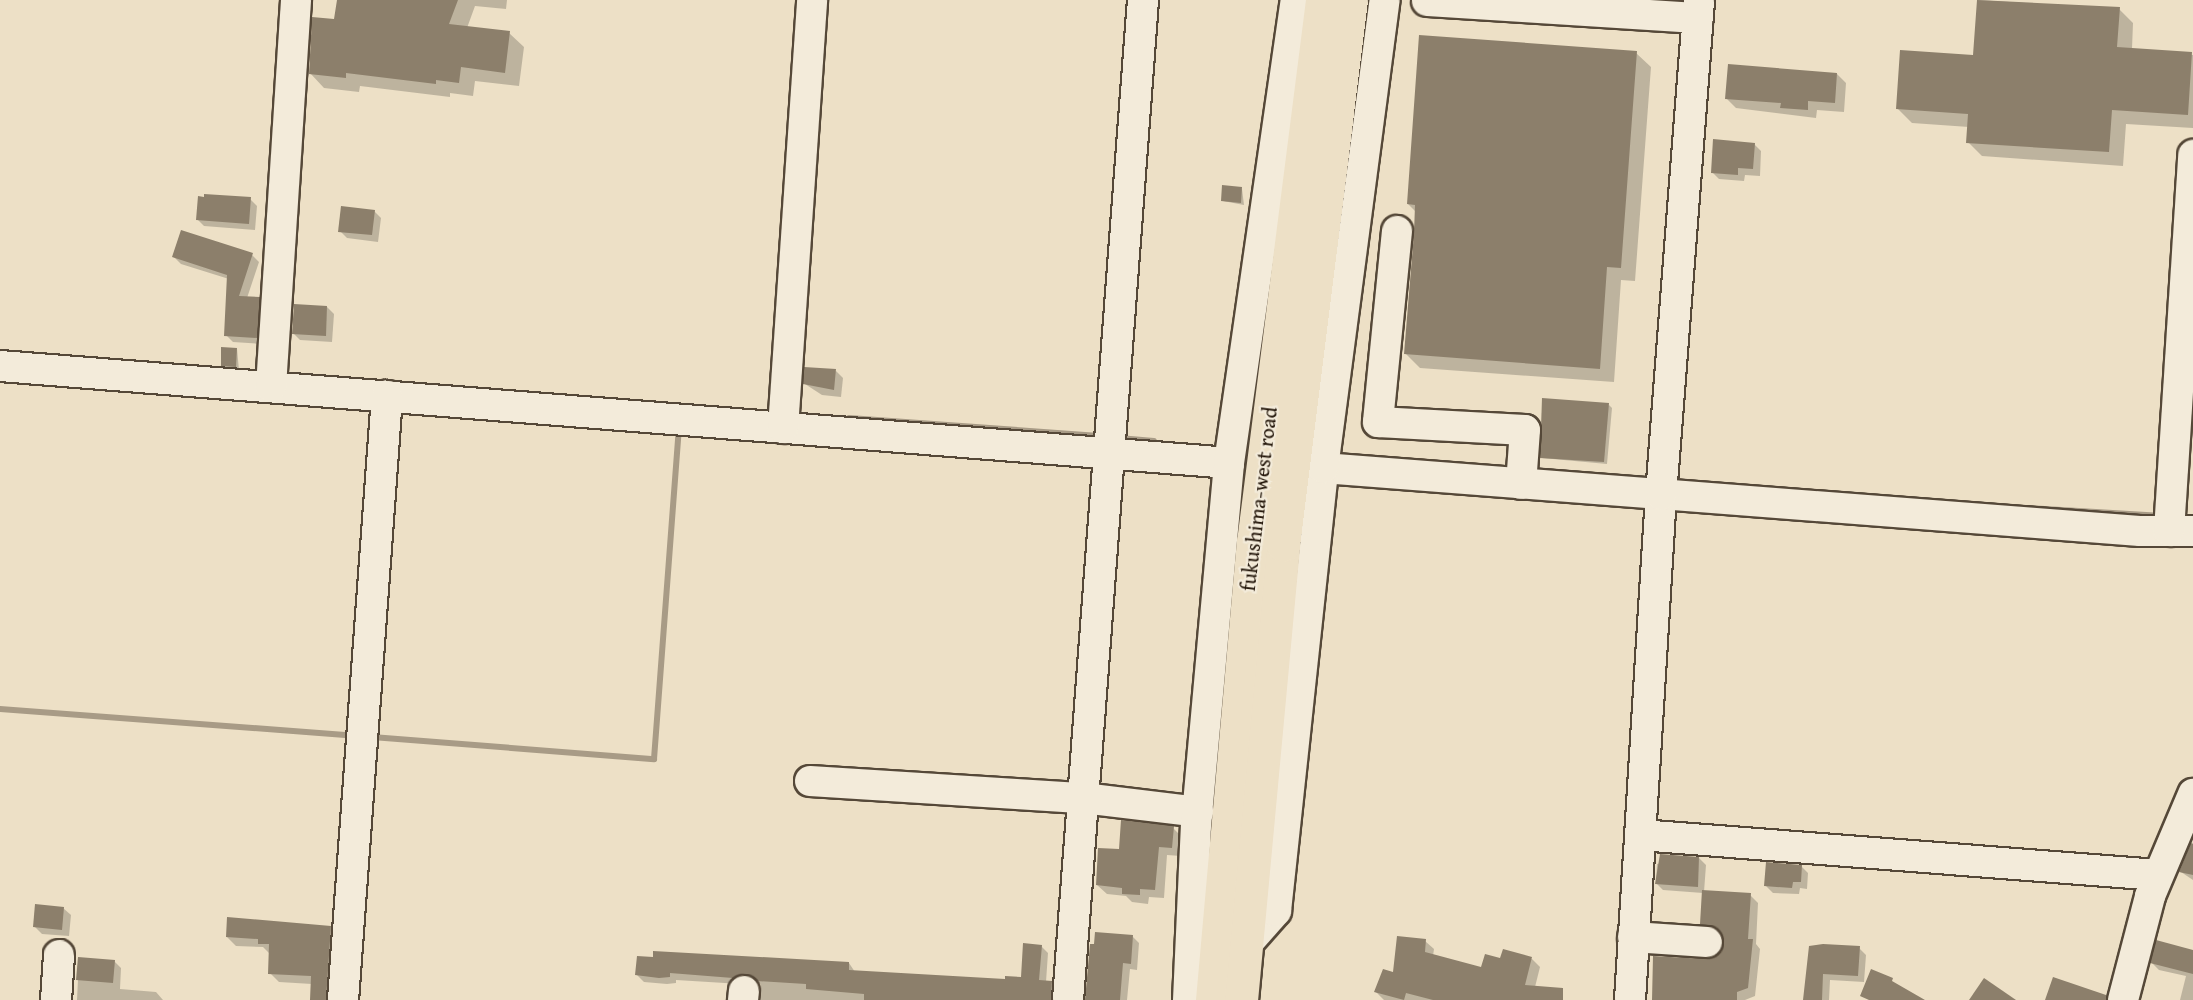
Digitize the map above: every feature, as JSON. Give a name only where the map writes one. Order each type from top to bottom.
[{"type":"highway","name":"fukushima-west road","points":[[1241,1000],[1319,145],[1322,0]]},
{"type":"highway","name":"fukushima-west road","points":[[1212,1000],[1253,542],[1319,145],[1351,0]]},
{"type":"street","points":[[271,387],[296,0]]},
{"type":"street","points":[[783,428],[812,0]]},
{"type":"street","points":[[1068,1000],[1143,0]]},
{"type":"street","points":[[1188,1000],[1197,812],[1229,463],[1296,0]]},
{"type":"street","points":[[1245,946],[1276,911],[1323,468],[1385,0]]},
{"type":"street","points":[[1427,1],[1698,9],[1661,495],[1630,1000]]},
{"type":"street","points":[[1323,468],[1661,495],[2181,531],[2193,154]]},
{"type":"street","points":[[1397,231],[1378,422],[1525,430],[1521,484]]},
{"type":"street","points":[[0,366],[1229,463]]},
{"type":"street","points":[[343,1000],[387,396]]},
{"type":"street","points":[[810,781],[1083,798],[1197,812]]},
{"type":"street","points":[[2123,1000],[2157,875],[2187,823],[2193,794]]},
{"type":"street","points":[[1640,835],[2157,875]]},
{"type":"street","points":[[1633,936],[1707,942]]},
{"type":"street","points":[[56,1000],[59,955]]},
{"type":"building","points":[[337,0],[458,0],[449,24],[510,31],[505,73],[461,67],[459,83],[436,80],[436,84],[346,73],[346,78],[309,74],[312,17],[334,19]]},
{"type":"building","points":[[1977,0],[2120,7],[2117,47],[2192,52],[2188,115],[2112,110],[2109,152],[1966,143],[1968,114],[1896,109],[1900,50],[1973,55]]},
{"type":"building","points":[[1419,35],[1637,51],[1621,268],[1607,267],[1600,369],[1404,354],[1414,233],[1415,205],[1407,204]]},
{"type":"building","points":[[1728,64],[1837,73],[1835,103],[1808,101],[1808,110],[1780,108],[1781,103],[1725,99]]},
{"type":"building","points":[[1713,139],[1755,143],[1753,169],[1738,168],[1738,175],[1711,173]]},
{"type":"building","points":[[1222,185],[1242,187],[1241,203],[1221,201]]},
{"type":"building","points":[[204,194],[251,197],[249,224],[196,220],[198,196],[204,197]]},
{"type":"building","points":[[341,206],[375,210],[372,235],[338,232]]},
{"type":"building","points":[[181,230],[253,253],[239,296],[260,297],[257,338],[224,336],[227,275],[172,257]]},
{"type":"building","points":[[294,304],[327,306],[326,336],[292,334]]},
{"type":"building","points":[[221,347],[237,348],[236,367],[221,366]]},
{"type":"building","points":[[804,367],[836,369],[834,390],[803,384]]},
{"type":"building","points":[[1542,398],[1609,403],[1604,462],[1540,458]]},
{"type":"building","points":[[1121,820],[1174,826],[1172,848],[1159,847],[1155,890],[1140,889],[1140,895],[1122,894],[1122,888],[1096,885],[1098,848],[1119,849]]},
{"type":"building","points":[[2191,843],[2193,844],[2193,875],[2179,872]]},
{"type":"building","points":[[1660,854],[1699,857],[1698,887],[1655,884]]},
{"type":"building","points":[[1766,862],[1802,865],[1801,882],[1793,882],[1792,888],[1764,886]]},
{"type":"building","points":[[1702,890],[1751,893],[1748,939],[1753,939],[1748,988],[1737,992],[1737,1000],[1652,1000],[1653,956],[1706,959],[1722,951],[1722,934],[1716,927],[1700,924]]},
{"type":"building","points":[[35,904],[64,907],[62,930],[33,927]]},
{"type":"building","points":[[227,917],[331,926],[326,1000],[310,1000],[311,976],[268,974],[269,944],[258,944],[258,939],[226,937]]},
{"type":"building","points":[[1095,932],[1133,935],[1131,964],[1123,963],[1120,1000],[1085,1000],[1090,944],[1094,944]]},
{"type":"building","points":[[1397,936],[1426,939],[1425,952],[1481,967],[1485,954],[1500,958],[1503,949],[1532,957],[1525,985],[1563,988],[1563,1000],[1433,1000],[1406,993],[1404,1000],[1374,992],[1383,969],[1393,972]]},
{"type":"building","points":[[2156,940],[2193,950],[2193,974],[2150,963]]},
{"type":"building","points":[[1023,943],[1042,945],[1039,980],[1052,981],[1051,1000],[864,1000],[864,994],[806,989],[806,984],[757,981],[745,974],[733,978],[670,973],[670,977],[659,978],[635,975],[637,956],[653,957],[653,951],[849,962],[849,970],[1005,979],[1005,976],[1021,977]]},
{"type":"building","points":[[1823,944],[1860,946],[1858,976],[1823,974],[1822,1000],[1803,1000],[1809,946]]},
{"type":"building","points":[[78,957],[115,960],[113,983],[76,980]]},
{"type":"building","points":[[1871,969],[1893,978],[1892,981],[1925,1000],[1869,1000],[1860,996]]},
{"type":"building","points":[[2053,977],[2106,995],[2106,1000],[2045,1000]]},
{"type":"building","points":[[1984,978],[2016,1000],[1969,1000]]},
{"type":"waterway","points":[[849,418],[1102,436]]},
{"type":"waterway","points":[[372,737],[654,759],[679,429]]},
{"type":"waterway","points":[[1119,438],[1154,441]]},
{"type":"waterway","points":[[2029,508],[2163,516]]},
{"type":"waterway","points":[[0,709],[355,736]]}]
